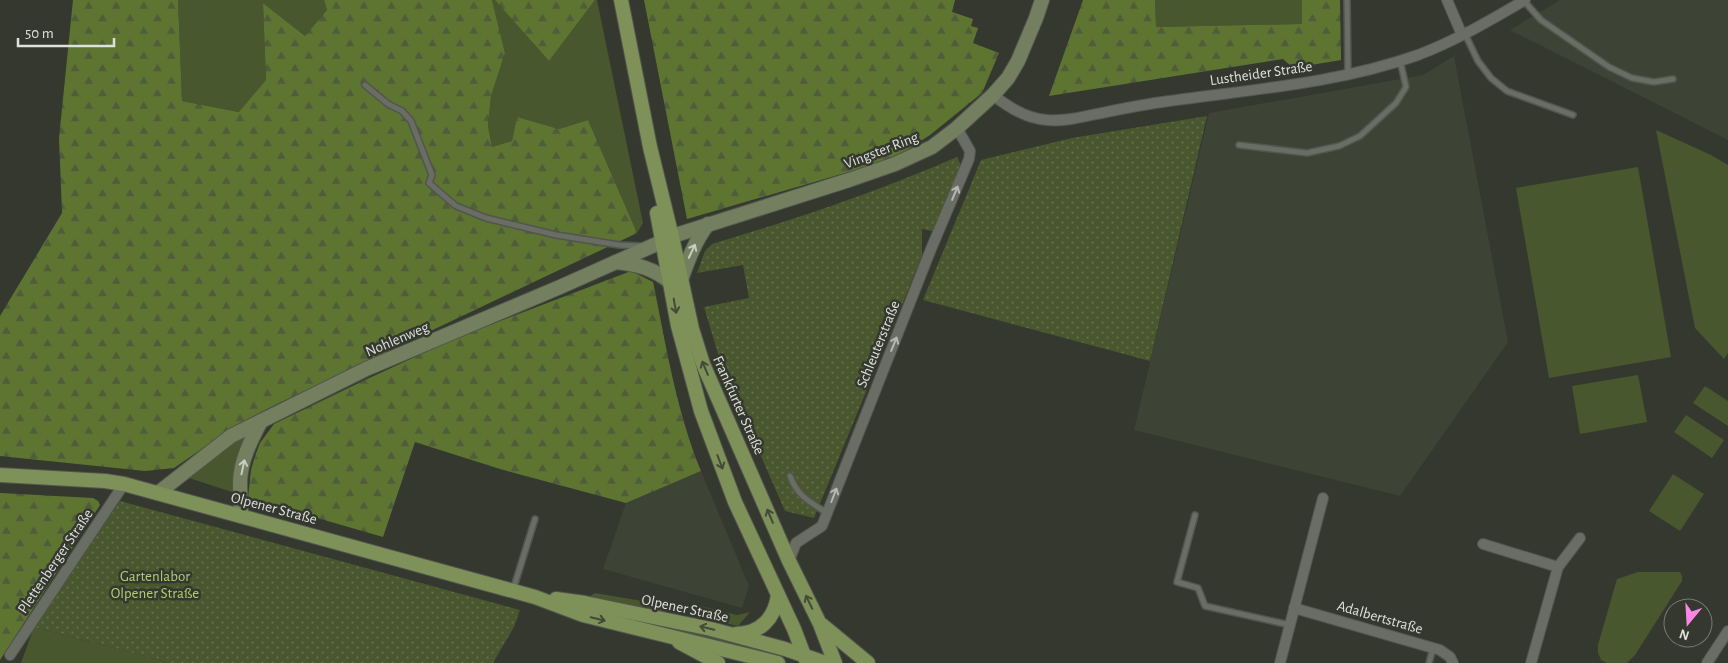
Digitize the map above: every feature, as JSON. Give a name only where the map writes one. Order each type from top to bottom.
[{"type":"main road","name":"Frankfurter Straße","points":[[621,0],[650,147],[654,202],[661,241],[703,364],[836,663]]},
{"type":"main road","name":"Vingster Ring","points":[[661,241],[708,224],[849,180],[895,164],[932,147],[957,128],[993,95],[1008,78],[1018,61],[1042,0]]},
{"type":"main road","points":[[616,262],[630,263],[676,282],[708,224]]},
{"type":"main road","name":"Nohlenweg","points":[[158,493],[231,436],[366,369],[560,288],[661,241]]},
{"type":"main road","name":"Frankfurter Straße","points":[[676,282],[678,326],[701,411],[735,502],[806,659]]},
{"type":"main road","points":[[242,516],[240,482],[243,464],[250,443],[262,421]]},
{"type":"main road","name":"Olpener Straße","points":[[0,475],[96,480],[124,484],[512,590],[583,616],[778,663]]},
{"type":"main road","points":[[729,634],[746,633],[762,626],[771,618],[778,595]]},
{"type":"main road","name":"Olpener Straße","points":[[535,597],[586,603],[690,624],[729,634],[806,659],[826,663]]},
{"type":"main road","points":[[820,624],[868,663]]},
{"type":"main road","points":[[668,636],[718,663]]},
{"type":"street","points":[[1447,0],[1464,35]]},
{"type":"street","name":"Lustheider Straße","points":[[993,95],[1004,104],[1032,118],[1066,120],[1220,93],[1247,92],[1348,75],[1418,55],[1464,35],[1524,0]]},
{"type":"street","name":"Schleuterstraße","points":[[789,561],[796,543],[822,526],[931,249],[969,159],[970,151],[957,128]]},
{"type":"street","name":"Plettenberger Straße","points":[[10,655],[124,484]]},
{"type":"street","points":[[1280,663],[1323,498]]},
{"type":"street","points":[[1531,663],[1558,567],[1580,538]]},
{"type":"street","points":[[1483,544],[1558,567]]},
{"type":"street","name":"Adalbertstraße","points":[[1294,608],[1440,650],[1450,657],[1453,663]]},
{"type":"street","points":[[1707,663],[1728,630]]},
{"type":"lane","points":[[1346,0],[1348,75]]},
{"type":"lane","points":[[1524,0],[1541,20],[1609,67],[1632,78],[1654,82],[1673,79]]},
{"type":"lane","points":[[1464,35],[1478,61],[1491,78],[1508,91],[1573,115]]},
{"type":"lane","points":[[1239,145],[1307,153],[1339,146],[1360,136],[1396,103],[1406,87],[1400,60]]},
{"type":"lane","points":[[365,85],[388,104],[402,111],[411,121],[432,175],[429,183],[456,206],[486,218],[556,235],[620,245],[661,241]]},
{"type":"lane","points":[[790,476],[796,490],[808,501],[827,513]]},
{"type":"lane","points":[[1194,515],[1177,582],[1198,588],[1205,606],[1290,625]]},
{"type":"lane","points":[[512,590],[535,519]]},
{"type":"lane","points":[[1429,663],[1434,648]]},
{"type":"shaded area","points":[[1560,0],[1728,0],[1728,140],[1510,30]]},
{"type":"shaded area","points":[[1454,56],[1508,342],[1400,496],[1134,430],[1209,113],[1423,75]]},
{"type":"shaded area","points":[[701,471],[749,586],[742,608],[603,569],[626,503]]},
{"type":"green space","points":[[73,0],[178,0],[182,101],[239,112],[266,80],[263,3],[305,36],[327,10],[324,0],[492,0],[505,53],[491,96],[488,126],[492,147],[512,141],[517,117],[559,129],[588,120],[637,233],[277,404],[238,424],[174,468],[145,471],[0,456],[0,316],[62,213],[59,138]]},
{"type":"green space","points":[[178,0],[324,0],[327,10],[305,36],[263,3],[266,80],[240,112],[182,101]]},
{"type":"green space","points":[[492,0],[495,0],[549,61],[595,0],[597,0],[643,223],[637,233],[588,120],[559,129],[517,117],[512,141],[492,147],[488,126],[491,96],[505,53]]},
{"type":"green space","points":[[495,0],[595,0],[549,61]]},
{"type":"green space","points":[[644,0],[955,0],[952,12],[973,19],[971,26],[978,28],[973,43],[999,53],[982,93],[930,135],[893,159],[687,219]]},
{"type":"green space","points":[[1083,0],[1155,0],[1156,27],[1302,24],[1302,0],[1340,0],[1341,60],[1293,68],[1283,59],[1049,96]]},
{"type":"green space","points":[[1155,0],[1302,0],[1302,24],[1156,27]]},
{"type":"green space","points":[[1207,116],[1150,361],[923,300],[981,160],[1072,138]]},
{"type":"green space","points":[[1656,130],[1711,155],[1728,165],[1728,353],[1724,359],[1695,328]]},
{"type":"green space","points":[[957,157],[961,170],[936,232],[922,229],[922,256],[814,518],[785,511],[722,367],[704,307],[749,298],[743,265],[697,273],[705,251],[712,244],[836,204],[897,182]]},
{"type":"green space","points":[[1638,167],[1671,357],[1549,378],[1516,188]]},
{"type":"green space","points":[[631,271],[653,282],[678,401],[701,471],[626,503],[500,469],[415,442],[383,537],[248,498],[251,470],[255,456],[260,443],[274,424],[456,338]]},
{"type":"green space","points":[[1638,375],[1647,422],[1580,434],[1572,386]]},
{"type":"green space","points":[[1705,386],[1728,401],[1728,426],[1693,403]]},
{"type":"green space","points":[[1686,415],[1724,440],[1712,458],[1674,432]]},
{"type":"green space","points":[[247,434],[235,493],[189,478],[227,447]]},
{"type":"green space","points":[[1673,474],[1704,494],[1680,531],[1649,511]]},
{"type":"green space","points":[[0,493],[93,498],[100,505],[0,660]]},
{"type":"green space","name":"Gartenlabor Olpener Straße","points":[[120,501],[520,610],[514,627],[493,663],[171,663],[34,627]]},
{"type":"green space","points":[[1638,572],[1680,572],[1682,576],[1682,581],[1671,598],[1663,598],[1663,611],[1635,655],[1627,663],[1607,663],[1601,660],[1598,653],[1598,645],[1617,579]]},
{"type":"green space","points":[[595,593],[672,606],[666,615],[578,597],[590,596]]},
{"type":"green space","points":[[696,605],[737,615],[750,612],[738,626],[700,617]]},
{"type":"green space","points":[[652,623],[780,652],[783,660],[651,625]]},
{"type":"green space","points":[[34,627],[171,663],[21,663]]}]
